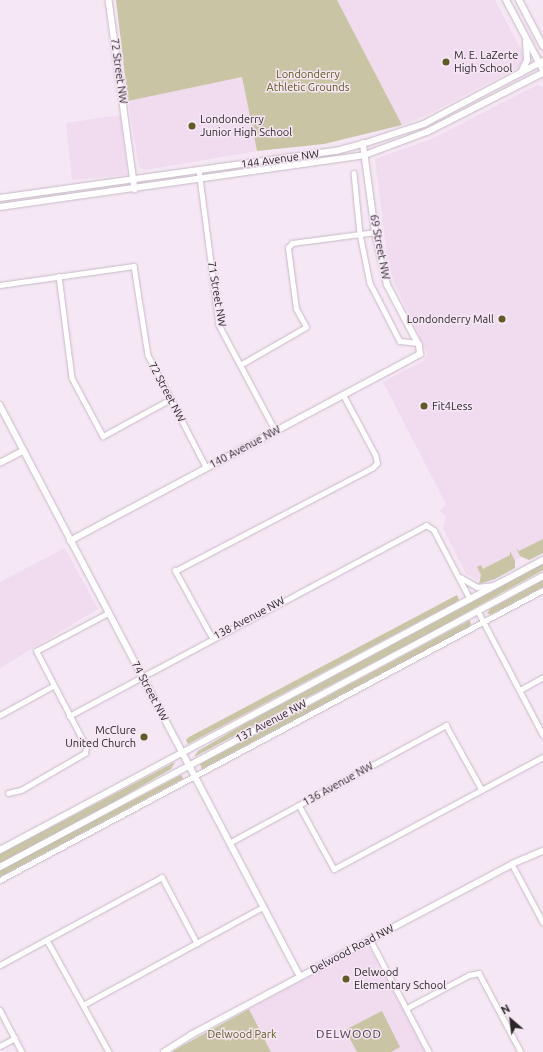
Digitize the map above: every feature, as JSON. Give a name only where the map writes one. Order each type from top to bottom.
[{"type":"main road","points":[[506,0],[526,38],[541,62],[543,71]]},
{"type":"main road","points":[[519,0],[543,46]]},
{"type":"main road","points":[[521,73],[527,60],[526,38]]},
{"type":"main road","name":"137 Avenue NW","points":[[0,850],[543,560]]},
{"type":"main road","name":"137 Avenue NW","points":[[0,867],[543,576]]},
{"type":"street","name":"72 Street NW","points":[[109,0],[135,189]]},
{"type":"street","name":"144 Avenue NW","points":[[0,198],[336,151],[363,144],[424,124],[541,62]]},
{"type":"street","name":"144 Avenue NW","points":[[0,207],[135,189],[365,155],[427,132],[543,71]]},
{"type":"street","name":"69 Street NW","points":[[363,144],[376,232],[387,285],[418,343],[420,354]]},
{"type":"street","name":"71 Street NW","points":[[199,170],[220,325],[274,430]]},
{"type":"street","name":"69 Street NW","points":[[354,173],[360,234],[370,283],[400,341],[418,343]]},
{"type":"street","points":[[240,365],[306,327],[296,309],[288,248],[292,243],[376,232]]},
{"type":"street","name":"72 Street NW","points":[[59,276],[134,266],[148,355],[206,467]]},
{"type":"street","points":[[0,284],[59,276],[72,378],[103,436],[171,399]]},
{"type":"street","name":"140 Avenue NW","points":[[70,541],[274,430],[420,354]]},
{"type":"street","points":[[212,638],[175,571],[372,468],[376,463],[343,395]]},
{"type":"street","name":"74 Street NW","points":[[0,405],[22,451],[300,976]]},
{"type":"street","points":[[0,463],[22,451]]},
{"type":"street","name":"138 Avenue NW","points":[[69,716],[419,528],[430,526],[434,530],[458,574]]},
{"type":"street","points":[[458,574],[470,599]]},
{"type":"street","name":"137 Avenue NW","points":[[458,574],[467,583],[477,587],[498,585]]},
{"type":"street","name":"137 Avenue NW","points":[[0,880],[543,590]]},
{"type":"street","points":[[478,611],[543,735]]},
{"type":"street","points":[[8,793],[21,790],[83,756],[86,750],[36,652],[108,613]]},
{"type":"street","points":[[520,690],[543,678]]},
{"type":"street","points":[[0,715],[53,686]]},
{"type":"street","name":"136 Avenue NW","points":[[229,843],[446,725],[482,790]]},
{"type":"street","points":[[299,805],[334,870],[543,758]]},
{"type":"street","name":"Delwood Road NW","points":[[164,1052],[300,976],[512,864],[543,851]]},
{"type":"street","points":[[512,864],[543,922]]},
{"type":"street","points":[[0,965],[162,877],[197,943]]},
{"type":"street","points":[[83,1005],[263,907]]},
{"type":"street","points":[[370,939],[430,1052]]},
{"type":"street","points":[[47,940],[109,1052]]},
{"type":"street","points":[[407,1008],[469,975],[479,973],[484,980],[520,1052]]},
{"type":"street","points":[[0,1010],[22,1052]]},
{"type":"street","points":[[0,1046],[15,1038]]},
{"type":"shaded area","name":"M. E. LaZerte High School","points":[[337,0],[495,0],[524,55],[524,60],[519,67],[427,115],[402,125]]},
{"type":"shaded area","name":"Londonderry Junior High School","points":[[242,77],[257,151],[145,170],[139,167],[128,101]]},
{"type":"shaded area","points":[[537,85],[543,87],[543,546],[477,580],[466,574],[443,528],[446,517],[440,511],[446,504],[383,382],[423,361],[428,354],[395,285],[388,264],[375,159],[431,139]]},
{"type":"shaded area","points":[[121,115],[127,175],[72,180],[66,123]]},
{"type":"shaded area","points":[[65,548],[98,609],[0,668],[0,582]]},
{"type":"shaded area","name":"Delwood Elementary School","points":[[364,947],[370,949],[425,1052],[271,1052],[249,1009]]},
{"type":"green space","name":"Londonderry Athletic Grounds","points":[[116,0],[337,0],[402,125],[324,144],[257,151],[242,77],[128,101]]},
{"type":"green space","points":[[543,539],[543,553],[529,560],[520,556],[516,548],[519,551]]},
{"type":"green space","points":[[510,551],[515,561],[515,568],[495,579],[479,584],[481,575],[477,567],[481,565],[483,569],[510,555]]},
{"type":"green space","points":[[543,564],[543,570],[437,629],[194,757],[198,751],[246,723]]},
{"type":"green space","points":[[543,580],[543,587],[492,614],[487,614],[490,609]]},
{"type":"green space","points":[[457,595],[459,600],[456,602],[188,744],[186,740],[189,737]]},
{"type":"green space","points":[[470,620],[471,626],[202,769],[200,764]]},
{"type":"green space","points":[[175,762],[171,769],[119,799],[0,863],[0,854]]},
{"type":"green space","points":[[181,775],[183,778],[181,780],[0,877],[0,870]]},
{"type":"green space","name":"Delwood Park","points":[[249,1009],[271,1052],[172,1052],[180,1047]]},
{"type":"green space","points":[[382,1011],[400,1047],[391,1052],[357,1052],[345,1030]]},
{"type":"place","name":"M. E. LaZerte High School","points":[[446,62]]},
{"type":"place","name":"Londonderry Junior High School","points":[[192,126]]},
{"type":"place","name":"Londonderry Mall","points":[[502,319]]},
{"type":"place","name":"Fit4Less","points":[[424,406]]},
{"type":"place","name":"McClure United Church","points":[[144,737]]},
{"type":"place","name":"Delwood Elementary School","points":[[346,979]]},
{"type":"district","name":"DELWOOD","points":[[349,1034]]}]
